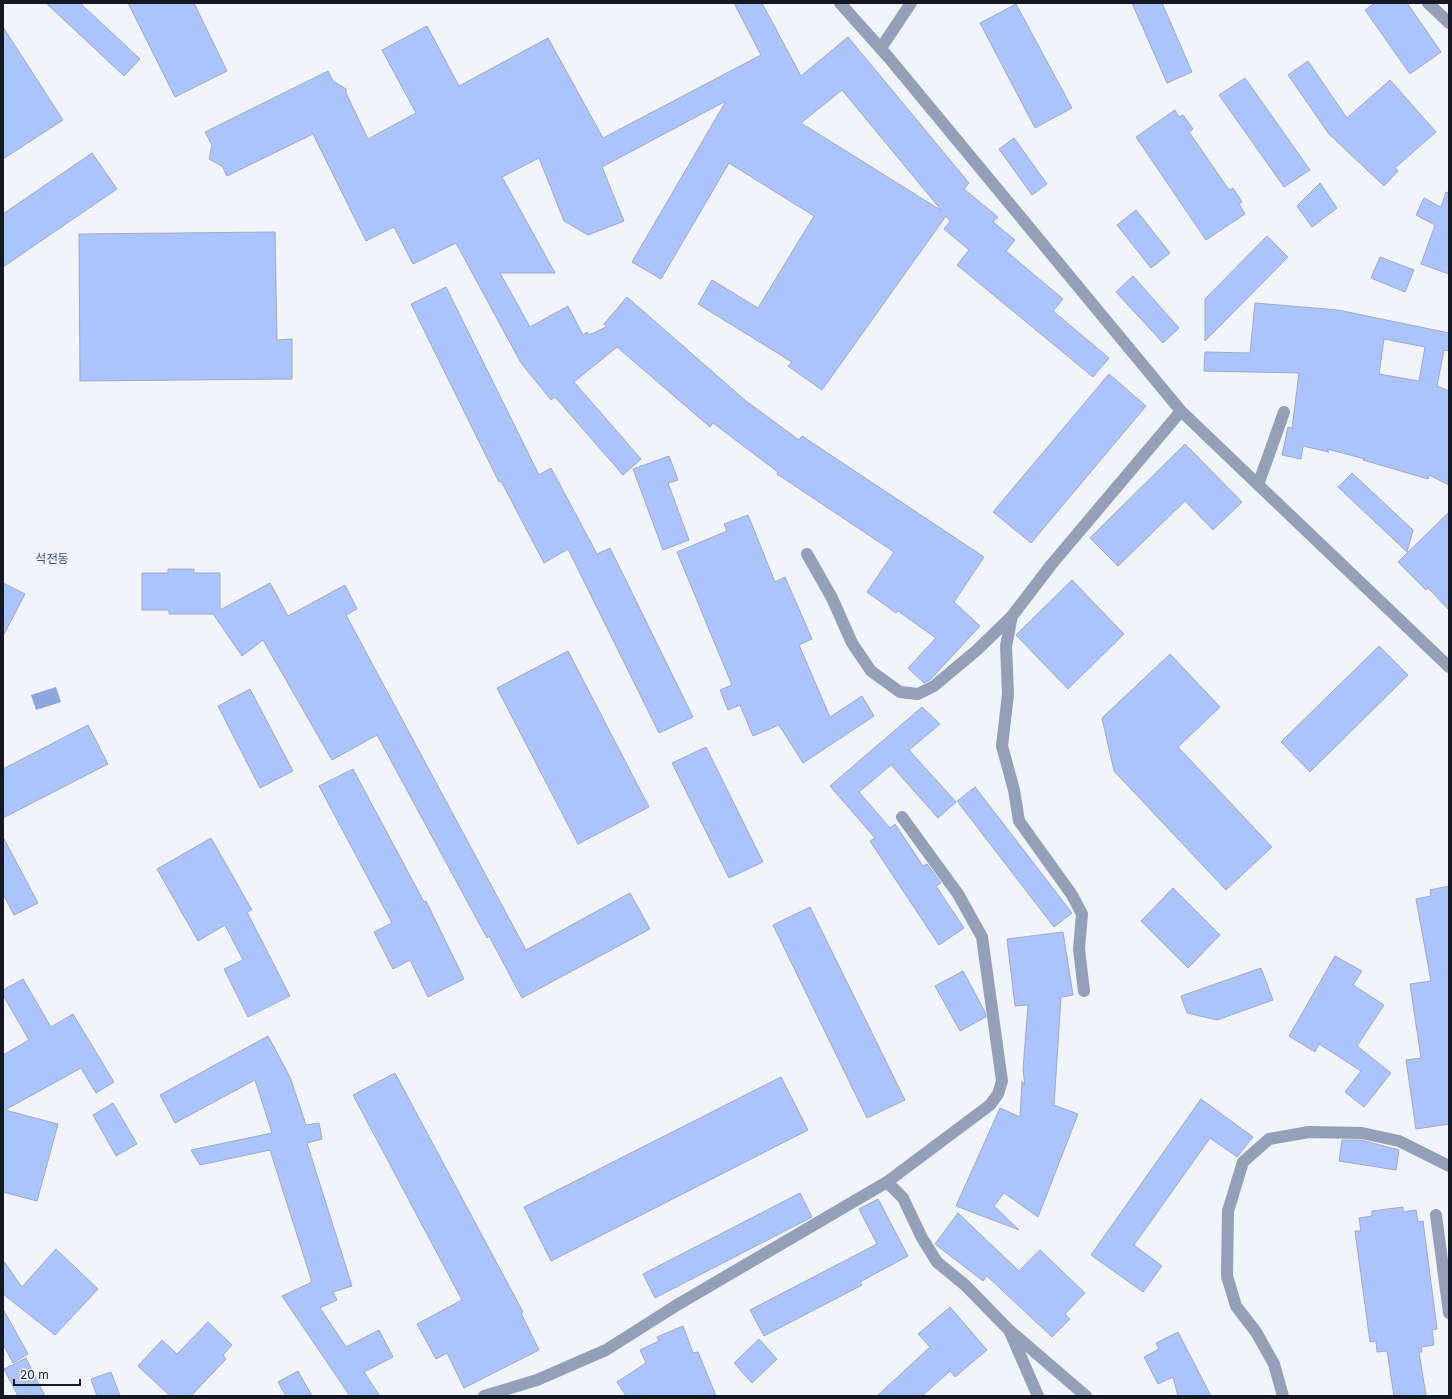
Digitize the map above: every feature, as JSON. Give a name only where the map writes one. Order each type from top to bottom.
[{"type":"street","points":[[840,3],[881,48],[1181,411],[1449,667]]},
{"type":"street","points":[[881,48],[911,3]]},
{"type":"street","points":[[1428,3],[1449,23]]},
{"type":"street","points":[[807,554],[832,598],[852,643],[871,672],[900,692],[918,694],[934,686],[977,650],[1012,616],[1051,565],[1181,411]]},
{"type":"street","points":[[1258,485],[1284,412]]},
{"type":"street","points":[[1012,616],[1006,646],[1008,694],[1002,746],[1014,790],[1019,821],[1072,895],[1082,914],[1079,949],[1084,991]]},
{"type":"street","points":[[484,1396],[538,1380],[606,1350],[677,1305],[887,1182],[990,1105],[998,1094],[1002,1081],[982,937],[958,894],[902,817]]},
{"type":"street","points":[[1283,1396],[1274,1364],[1256,1332],[1236,1306],[1227,1276],[1228,1211],[1243,1162],[1269,1139],[1309,1132],[1362,1132],[1399,1141],[1449,1166]]},
{"type":"street","points":[[887,1182],[903,1198],[922,1238],[937,1262],[965,1285],[1008,1329],[1086,1396]]},
{"type":"street","points":[[1436,1216],[1449,1313]]},
{"type":"street","points":[[1008,1329],[1038,1396]]},
{"type":"water","points":[[56,687],[61,702],[36,710],[31,695]]},
{"type":"building","points":[[46,3],[80,3],[140,59],[124,76]]},
{"type":"building","points":[[128,3],[194,3],[227,71],[175,97]]},
{"type":"building","points":[[734,3],[762,3],[801,76],[848,37],[969,183],[964,189],[998,217],[993,222],[1015,240],[1006,251],[1063,299],[1053,311],[1109,358],[1093,377],[957,265],[969,250],[944,229],[950,221],[946,216],[822,390],[788,366],[792,362],[698,304],[712,280],[758,308],[814,216],[729,163],[661,279],[632,262],[726,101],[602,167],[624,221],[588,235],[564,221],[539,158],[502,177],[555,273],[500,273],[530,327],[568,306],[583,335],[587,332],[589,335],[606,327],[604,324],[627,297],[746,401],[799,440],[802,436],[984,557],[954,602],[980,626],[930,680],[924,683],[908,668],[936,638],[898,611],[896,613],[867,592],[894,552],[777,474],[778,472],[713,423],[710,427],[617,347],[574,382],[641,459],[623,475],[555,397],[551,400],[521,363],[456,243],[413,264],[394,227],[366,241],[313,134],[227,176],[222,166],[209,159],[212,145],[205,132],[328,71],[333,81],[346,89],[346,93],[368,139],[416,113],[382,50],[427,26],[459,86],[548,38],[603,138],[761,55]],"holes":[[[842,90],[942,211],[801,123]]]},
{"type":"building","points":[[1132,3],[1162,3],[1192,72],[1167,83]]},
{"type":"building","points":[[1375,3],[1407,3],[1441,52],[1410,74],[1365,10]]},
{"type":"building","points":[[1016,4],[1072,108],[1035,128],[980,23]]},
{"type":"building","points":[[3,27],[63,120],[3,159]]},
{"type":"building","points":[[1308,61],[1347,118],[1390,80],[1436,132],[1395,168],[1398,171],[1384,186],[1329,134],[1288,75]]},
{"type":"building","points":[[1245,78],[1310,170],[1284,187],[1219,95]]},
{"type":"building","points":[[1175,110],[1179,117],[1183,115],[1193,129],[1189,132],[1229,190],[1233,188],[1242,202],[1239,204],[1245,214],[1206,240],[1136,137]]},
{"type":"building","points":[[1014,138],[1047,184],[1032,195],[999,149]]},
{"type":"building","points":[[92,153],[117,189],[3,267],[3,214]]},
{"type":"building","points":[[1320,183],[1337,208],[1312,227],[1297,206]]},
{"type":"building","points":[[1446,192],[1449,193],[1449,274],[1421,264],[1435,225],[1416,215],[1424,198],[1441,207]]},
{"type":"building","points":[[1136,210],[1170,253],[1151,268],[1117,225]]},
{"type":"building","points":[[275,232],[277,340],[292,339],[292,379],[80,381],[79,234]]},
{"type":"building","points":[[1267,236],[1288,257],[1205,341],[1205,299]]},
{"type":"building","points":[[1380,257],[1414,270],[1405,292],[1371,278]]},
{"type":"building","points":[[1133,276],[1179,328],[1163,343],[1116,292]]},
{"type":"building","points":[[446,287],[539,475],[551,468],[597,554],[610,548],[693,717],[659,733],[568,549],[544,563],[501,481],[499,482],[411,304]]},
{"type":"building","points":[[1255,303],[1338,310],[1449,333],[1449,351],[1444,350],[1437,386],[1449,391],[1449,485],[1429,475],[1428,479],[1363,460],[1365,459],[1327,449],[1329,452],[1303,446],[1301,459],[1282,455],[1288,427],[1292,428],[1299,373],[1204,371],[1205,352],[1250,353]],"holes":[[[1384,339],[1425,347],[1419,381],[1379,374]]]},
{"type":"building","points":[[1109,374],[1146,406],[1031,543],[993,512]]},
{"type":"building","points":[[1185,444],[1242,502],[1213,530],[1185,501],[1118,566],[1090,538]]},
{"type":"building","points":[[669,456],[678,480],[668,483],[689,540],[663,550],[633,469]]},
{"type":"building","points":[[1352,473],[1413,530],[1407,552],[1338,487]]},
{"type":"building","points":[[1449,512],[1449,610],[1428,588],[1426,590],[1398,562]]},
{"type":"building","points":[[748,515],[775,582],[785,577],[812,639],[799,645],[830,717],[862,696],[874,716],[803,763],[779,725],[753,736],[740,705],[728,710],[720,690],[732,685],[677,552],[727,531],[724,524]]},
{"type":"building","points":[[168,569],[194,569],[194,573],[220,573],[220,610],[270,583],[288,616],[345,585],[357,609],[346,615],[526,950],[630,893],[650,929],[522,998],[489,936],[487,938],[377,735],[332,760],[263,640],[242,656],[213,614],[169,614],[169,610],[142,610],[142,573],[168,573]]},
{"type":"building","points":[[1072,580],[1124,634],[1068,689],[1016,635]]},
{"type":"building","points":[[3,583],[25,594],[3,636]]},
{"type":"building","points":[[1379,646],[1408,675],[1310,772],[1281,742]]},
{"type":"building","points":[[568,651],[649,807],[578,844],[497,688]]},
{"type":"building","points":[[1170,654],[1220,707],[1178,747],[1272,847],[1226,890],[1114,771],[1102,718]]},
{"type":"building","points":[[250,689],[293,771],[260,788],[218,706]]},
{"type":"building","points":[[922,707],[940,724],[909,750],[956,802],[938,818],[891,765],[859,792],[890,828],[895,824],[923,866],[927,864],[941,883],[936,886],[964,928],[939,945],[870,841],[875,838],[830,786]]},
{"type":"building","points":[[88,725],[108,764],[3,818],[3,769]]},
{"type":"building","points":[[706,747],[763,862],[729,878],[672,763]]},
{"type":"building","points":[[353,769],[424,902],[426,901],[464,979],[428,997],[410,960],[393,969],[374,932],[392,923],[319,786]]},
{"type":"building","points":[[975,787],[1072,913],[1054,927],[957,801]]},
{"type":"building","points":[[3,837],[38,903],[14,915],[3,894]]},
{"type":"building","points":[[211,838],[252,910],[247,912],[290,996],[248,1017],[224,969],[243,960],[225,925],[198,941],[157,869]]},
{"type":"building","points":[[1449,886],[1449,1124],[1416,1129],[1406,1060],[1421,1058],[1410,984],[1431,981],[1416,899],[1431,896],[1430,890]]},
{"type":"building","points":[[1173,888],[1220,935],[1188,968],[1141,921]]},
{"type":"building","points":[[810,907],[905,1100],[867,1118],[773,925]]},
{"type":"building","points":[[1063,932],[1073,995],[1061,997],[1054,1105],[1078,1114],[1038,1217],[1004,1193],[994,1206],[1019,1230],[956,1206],[1000,1108],[1020,1117],[1022,1081],[1025,1086],[1023,1070],[1028,1005],[1015,1006],[1007,939]]},
{"type":"building","points":[[1335,956],[1362,971],[1353,985],[1384,1005],[1357,1046],[1391,1073],[1364,1107],[1345,1092],[1361,1071],[1319,1044],[1315,1052],[1289,1036]]},
{"type":"building","points":[[1261,968],[1273,1000],[1217,1020],[1187,1013],[1181,996]]},
{"type":"building","points":[[963,971],[985,1012],[986,1017],[960,1031],[935,986]]},
{"type":"building","points":[[23,979],[51,1027],[73,1014],[114,1082],[96,1093],[81,1068],[5,1110],[58,1124],[37,1201],[3,1192],[3,1055],[29,1040],[3,995],[3,990]]},
{"type":"building","points":[[268,1036],[290,1077],[306,1125],[319,1123],[322,1139],[307,1143],[352,1286],[333,1292],[337,1300],[320,1308],[346,1347],[379,1330],[393,1357],[364,1372],[380,1396],[350,1396],[282,1296],[312,1282],[270,1150],[200,1165],[191,1150],[272,1133],[255,1080],[175,1123],[160,1095]]},
{"type":"building","points":[[395,1073],[523,1312],[521,1313],[539,1350],[464,1388],[447,1353],[436,1359],[417,1324],[462,1300],[353,1095]]},
{"type":"building","points":[[781,1077],[808,1130],[551,1261],[524,1207]]},
{"type":"building","points":[[1201,1099],[1253,1137],[1237,1157],[1210,1138],[1134,1245],[1162,1266],[1143,1292],[1091,1255]]},
{"type":"building","points":[[113,1103],[137,1144],[116,1156],[93,1115]]},
{"type":"building","points":[[1342,1140],[1361,1140],[1399,1150],[1396,1170],[1339,1161]]},
{"type":"building","points":[[800,1193],[812,1217],[655,1298],[643,1274]]},
{"type":"building","points":[[878,1199],[908,1256],[860,1282],[862,1285],[764,1336],[750,1310],[877,1244],[859,1209]]},
{"type":"building","points":[[1403,1207],[1403,1212],[1416,1210],[1418,1222],[1423,1221],[1437,1329],[1432,1330],[1434,1345],[1421,1347],[1422,1352],[1419,1352],[1426,1396],[1394,1396],[1387,1351],[1377,1352],[1376,1341],[1370,1342],[1355,1231],[1361,1231],[1359,1218],[1372,1216],[1372,1211]]},
{"type":"building","points":[[958,1213],[1019,1271],[1040,1250],[1085,1293],[1065,1314],[1070,1319],[1052,1337],[987,1276],[983,1281],[935,1244]]},
{"type":"building","points":[[56,1249],[98,1289],[55,1335],[3,1294],[3,1260],[22,1287]]},
{"type":"building","points":[[950,1307],[987,1350],[955,1377],[950,1371],[922,1396],[877,1396],[930,1347],[918,1334]]},
{"type":"building","points":[[3,1309],[28,1354],[13,1363],[3,1344]]},
{"type":"building","points":[[208,1322],[232,1345],[223,1355],[226,1359],[191,1396],[170,1396],[138,1366],[162,1340],[177,1354]]},
{"type":"building","points":[[683,1326],[693,1353],[698,1352],[716,1396],[626,1396],[617,1382],[646,1363],[640,1350],[659,1341],[657,1337]]},
{"type":"building","points":[[1178,1332],[1211,1396],[1178,1396],[1173,1377],[1158,1384],[1144,1357],[1159,1349],[1156,1343]]},
{"type":"building","points":[[759,1339],[777,1359],[752,1383],[734,1363]]},
{"type":"building","points":[[26,1358],[45,1396],[18,1396],[4,1369]]},
{"type":"building","points":[[298,1371],[312,1396],[286,1396],[278,1382]]},
{"type":"building","points":[[111,1372],[120,1396],[97,1396],[91,1379]]},
{"type":"district","name":"석전동","points":[[52,559]]}]
